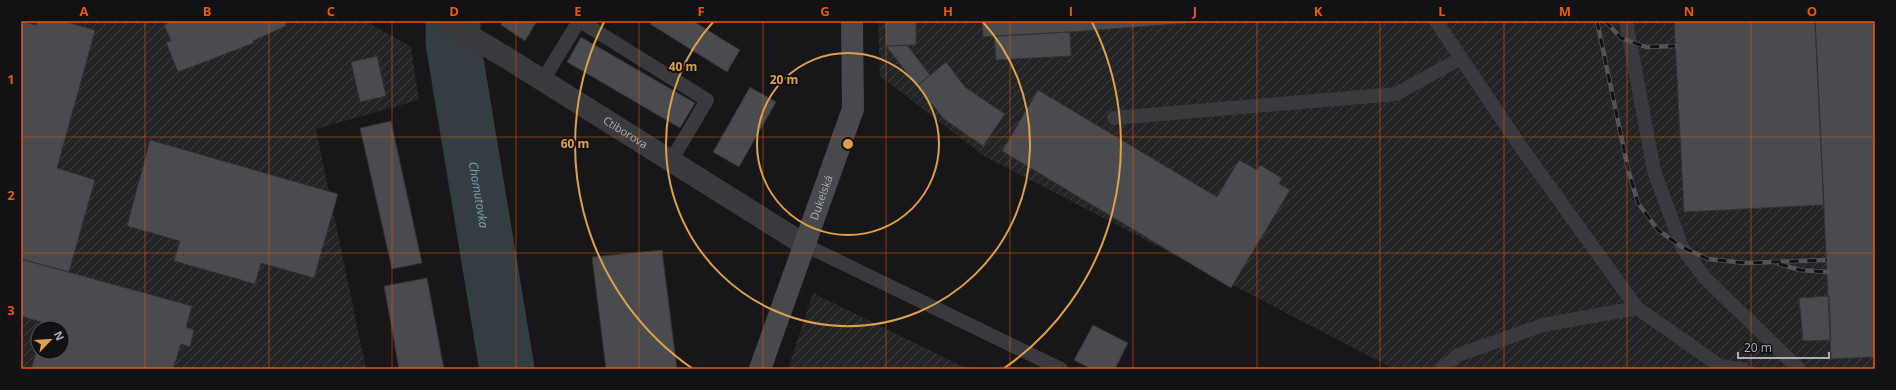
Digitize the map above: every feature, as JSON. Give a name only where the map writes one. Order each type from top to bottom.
[{"type":"street","name":"Ctiborova","points":[[445,21],[544,80],[805,244]]},
{"type":"street","name":"Dukelská","points":[[760,369],[853,109],[852,21]]},
{"type":"lane","points":[[544,80],[580,21],[707,100],[671,161]]},
{"type":"lane","points":[[1436,21],[1518,143],[1637,308],[1720,366],[1743,369]]},
{"type":"lane","points":[[1626,21],[1654,171],[1682,247],[1705,278],[1800,369]]},
{"type":"lane","points":[[1114,118],[1396,94],[1461,58]]},
{"type":"lane","points":[[805,244],[1061,369]]},
{"type":"lane","points":[[1442,369],[1458,354],[1543,325],[1637,308]]},
{"type":"shaded area","points":[[21,21],[366,21],[411,47],[419,100],[316,129],[366,369],[21,369]]},
{"type":"shaded area","points":[[878,21],[1875,21],[1875,369],[1394,369],[984,156],[880,76]]},
{"type":"shaded area","points":[[813,293],[968,369],[788,369]]},
{"type":"building","points":[[21,21],[36,25],[37,21],[64,21],[95,31],[57,168],[95,180],[69,272],[21,259]]},
{"type":"building","points":[[172,21],[285,21],[286,26],[253,41],[254,43],[178,72],[166,42],[171,41],[164,25]]},
{"type":"building","points":[[503,21],[537,21],[525,41],[501,25]]},
{"type":"building","points":[[652,21],[693,21],[740,50],[727,72],[650,24]]},
{"type":"building","points":[[885,21],[916,21],[916,45],[886,46]]},
{"type":"building","points":[[1216,21],[983,37],[982,22]]},
{"type":"building","points":[[1674,21],[1815,21],[1824,205],[1684,212]]},
{"type":"building","points":[[1815,21],[1875,21],[1875,357],[1831,359]]},
{"type":"building","points":[[1070,32],[1071,56],[996,60],[994,36]]},
{"type":"building","points":[[581,37],[695,103],[680,128],[567,62]]},
{"type":"building","points":[[907,45],[930,75],[917,86],[886,46]]},
{"type":"building","points":[[377,56],[386,96],[360,102],[351,62]]},
{"type":"building","points":[[946,62],[965,87],[1005,114],[983,146],[944,119],[917,86]]},
{"type":"building","points":[[750,87],[776,102],[739,167],[713,152]]},
{"type":"building","points":[[1038,90],[1217,197],[1239,160],[1257,170],[1260,165],[1282,178],[1279,184],[1290,190],[1231,288],[1002,151]]},
{"type":"building","points":[[391,121],[422,263],[392,269],[360,128]]},
{"type":"building","points":[[150,140],[338,194],[314,278],[261,263],[255,284],[174,261],[180,241],[127,226]]},
{"type":"building","points":[[662,250],[677,369],[606,369],[592,257]]},
{"type":"building","points":[[21,259],[192,306],[186,327],[194,330],[190,347],[181,344],[173,369],[31,369],[34,360],[70,360],[70,320],[34,320],[21,316]]},
{"type":"building","points":[[427,278],[444,369],[399,369],[384,286]]},
{"type":"building","points":[[1829,296],[1831,340],[1803,341],[1799,298]]},
{"type":"building","points":[[1093,325],[1128,343],[1115,369],[1091,369],[1074,360]]},
{"type":"waterway","name":"Chomutovka","points":[[453,21],[453,42],[507,369]]},
{"type":"railway","points":[[1597,21],[1628,169],[1638,203],[1658,230],[1682,247],[1708,259],[1746,263],[1827,260]]},
{"type":"railway","points":[[1605,21],[1621,38],[1646,47],[1675,46]]},
{"type":"railway","points":[[1779,264],[1800,270],[1828,272]]}]
